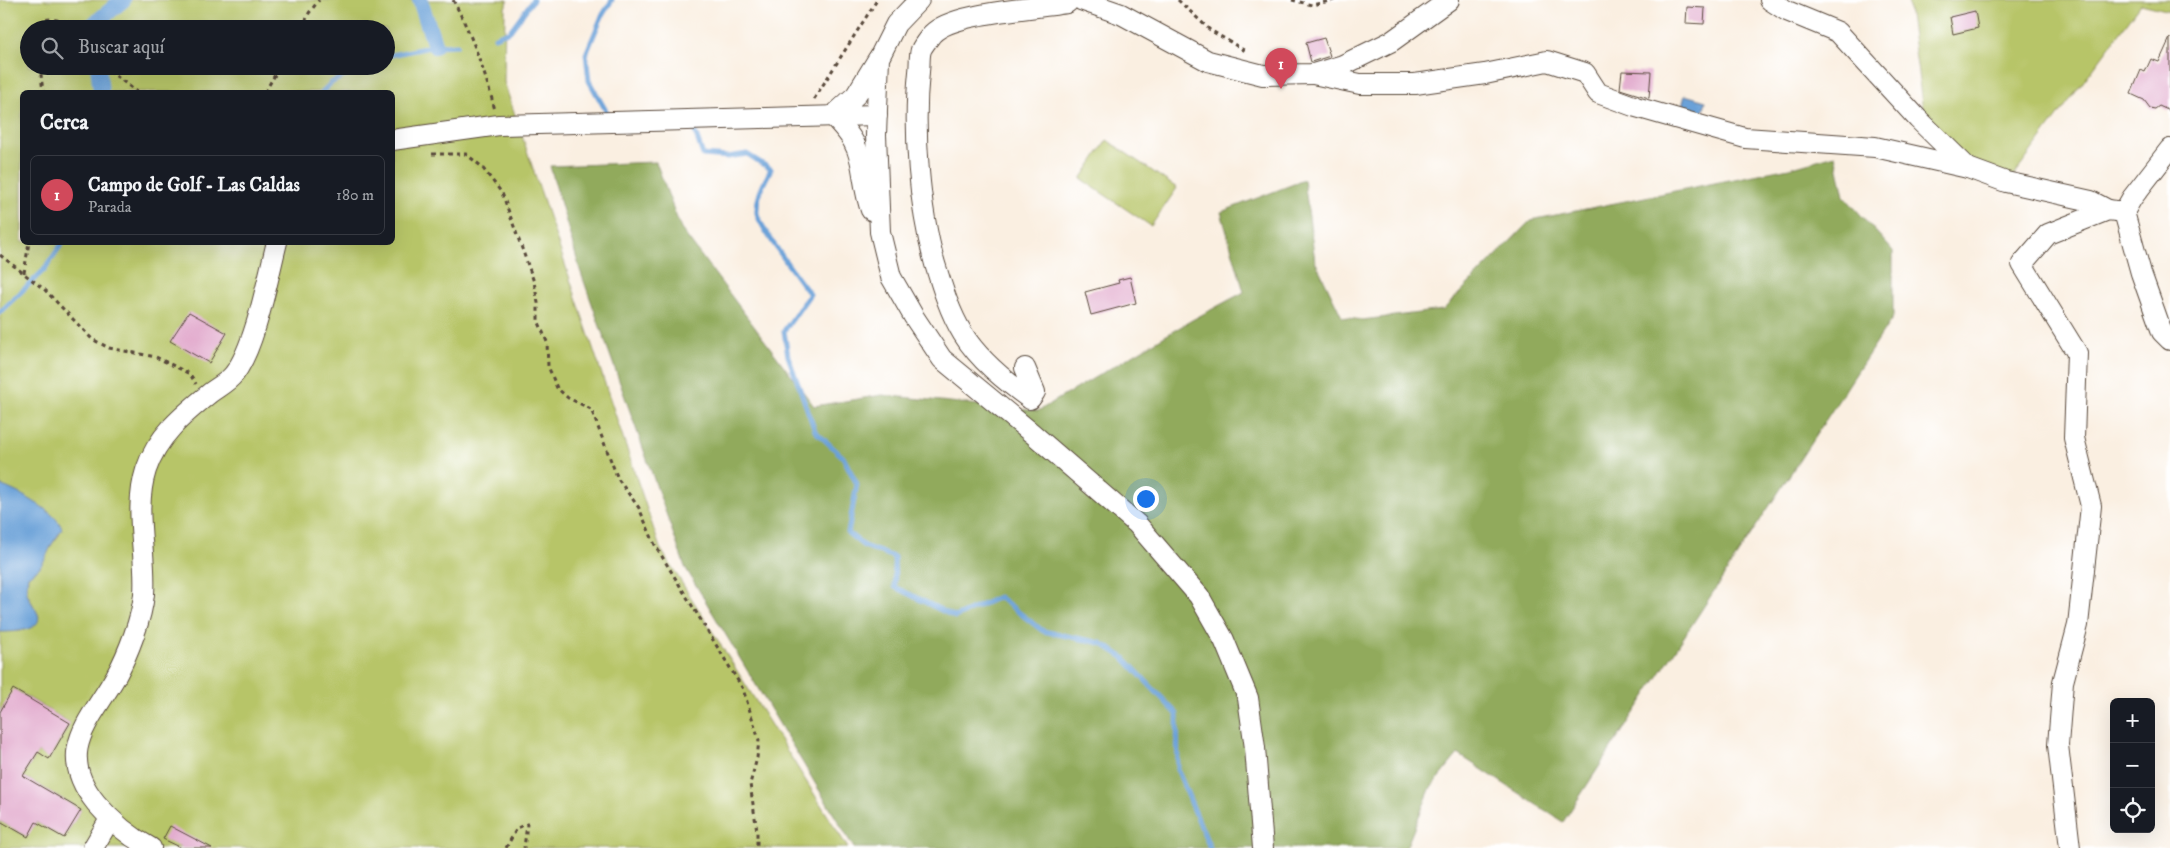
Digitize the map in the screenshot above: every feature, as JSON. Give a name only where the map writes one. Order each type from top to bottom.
[{"type":"street","points":[[834,116],[856,95],[879,58],[896,24],[919,0]]},
{"type":"street","points":[[1025,368],[1035,392],[1030,399],[991,368],[963,334],[948,301],[935,262],[923,205],[920,172],[917,118],[922,50],[933,33],[950,23],[984,15],[1067,3],[1070,0]]},
{"type":"street","points":[[1081,0],[1121,14],[1208,62],[1263,75],[1312,74],[1360,84],[1415,84],[1485,74],[1547,61],[1585,73],[1598,93],[1636,107],[1745,138],[1875,147],[1968,168],[2006,182],[2091,201],[2116,211],[2162,332],[2170,340]]},
{"type":"street","points":[[1312,74],[1342,64],[1392,41],[1449,0]]},
{"type":"street","points":[[1770,0],[1787,11],[1838,32],[1918,119],[1968,168]]},
{"type":"street","points":[[879,58],[877,114],[880,232]]},
{"type":"street","points":[[395,140],[499,125],[877,114]]},
{"type":"street","points":[[834,116],[853,140],[860,161],[866,198],[880,232],[891,276],[914,317],[942,359],[1033,434],[1137,524],[1199,596],[1224,640],[1248,698],[1255,748],[1263,848]]},
{"type":"street","points":[[2070,848],[2058,745],[2063,682],[2078,625],[2091,506],[2074,438],[2076,353],[2022,264],[2048,234],[2116,211],[2132,198],[2170,149]]},
{"type":"street","points":[[151,848],[130,837],[110,819],[90,795],[80,779],[76,760],[78,740],[117,674],[136,628],[144,594],[140,502],[146,469],[164,436],[187,411],[234,375],[248,349],[276,245]]},
{"type":"street","points":[[94,848],[110,819]]},
{"type":"path","points":[[306,20],[319,0]]},
{"type":"path","points":[[453,0],[469,30],[482,62],[499,125]]},
{"type":"path","points":[[810,105],[877,0]]},
{"type":"path","points":[[1178,0],[1210,30],[1252,55]]},
{"type":"path","points":[[1292,0],[1312,5],[1334,0]]},
{"type":"path","points":[[45,20],[48,18],[60,20]]},
{"type":"path","points":[[41,75],[43,90]]},
{"type":"path","points":[[114,75],[133,90]]},
{"type":"path","points":[[265,90],[274,75]]},
{"type":"path","points":[[426,154],[466,154],[481,166],[502,193],[534,282],[538,303],[538,320],[547,342],[548,366],[557,388],[568,398],[591,409],[618,479],[639,508],[654,545],[743,689],[759,740],[757,758],[750,784],[757,831],[757,848]]},
{"type":"path","points":[[24,273],[29,245]]},
{"type":"path","points":[[0,255],[42,287],[92,339],[108,348],[156,358],[190,374],[205,397]]},
{"type":"path","points":[[506,848],[517,828],[527,824],[524,848]]},
{"type":"green space","points":[[0,0],[508,0],[505,8],[504,82],[660,548],[848,848],[0,848],[0,821],[27,837],[36,822],[64,838],[81,810],[23,776],[38,752],[49,758],[70,723],[14,689],[0,712],[0,632],[21,631],[39,617],[27,593],[28,576],[39,568],[52,544],[60,534],[0,485]]},
{"type":"green space","points":[[1908,0],[2170,0],[2170,11],[2141,4],[2012,178],[1968,159],[1924,118]]},
{"type":"green space","points":[[1107,140],[1177,188],[1151,226],[1081,179]]},
{"type":"green space","points":[[1835,155],[1844,196],[1893,251],[1893,317],[1563,822],[1458,754],[1431,787],[1406,848],[854,848],[685,567],[580,270],[550,166],[656,162],[681,229],[814,406],[882,395],[1038,411],[1192,320],[1244,292],[1221,212],[1304,180],[1315,261],[1342,317],[1362,320],[1443,310],[1531,220],[1789,168]]},
{"type":"water","points":[[1685,95],[1706,101],[1703,112],[1682,106]]},
{"type":"water","points":[[0,485],[26,497],[45,509],[59,522],[62,529],[39,568],[28,576],[27,593],[38,614],[38,620],[31,628],[25,630],[0,632]]},
{"type":"building","points":[[1687,7],[1705,8],[1704,24],[1686,23]]},
{"type":"building","points":[[1975,11],[1978,28],[1953,34],[1950,17]]},
{"type":"building","points":[[1324,38],[1330,56],[1311,62],[1306,43]]},
{"type":"building","points":[[2170,38],[2170,111],[2159,106],[2155,109],[2150,108],[2144,100],[2131,94],[2141,70],[2145,72],[2151,59],[2159,62]]},
{"type":"building","points":[[1622,71],[1651,72],[1649,98],[1620,89]]},
{"type":"building","points":[[1130,277],[1136,303],[1091,315],[1085,292],[1119,283],[1118,280]]},
{"type":"building","points":[[189,312],[227,333],[209,363],[170,341]]},
{"type":"building","points":[[13,689],[70,723],[49,759],[38,752],[23,776],[81,810],[64,838],[36,822],[28,837],[0,821],[0,712]]},
{"type":"building","points":[[170,826],[212,848],[182,848],[163,839]]},
{"type":"waterway","points":[[99,20],[123,0]]},
{"type":"waterway","points":[[420,0],[435,46]]},
{"type":"waterway","points":[[495,37],[510,31],[533,0]]},
{"type":"waterway","points":[[609,116],[589,81],[586,54],[602,16],[612,0]]},
{"type":"waterway","points":[[395,54],[435,46],[457,45]]},
{"type":"waterway","points":[[99,75],[101,90]]},
{"type":"waterway","points":[[324,90],[331,83],[346,75]]},
{"type":"waterway","points":[[695,132],[703,155],[728,157],[747,154],[771,169],[759,195],[757,213],[789,266],[810,294],[784,331],[788,356],[815,431],[843,457],[857,484],[848,533],[864,546],[894,557],[895,587],[955,617],[999,597],[1043,631],[1101,643],[1123,657],[1177,714],[1178,771],[1210,848]]},
{"type":"waterway","points":[[0,312],[44,270],[61,245]]},
{"type":"place","name":"Campo de Golf - Las Caldas","points":[[1281,89]]}]
